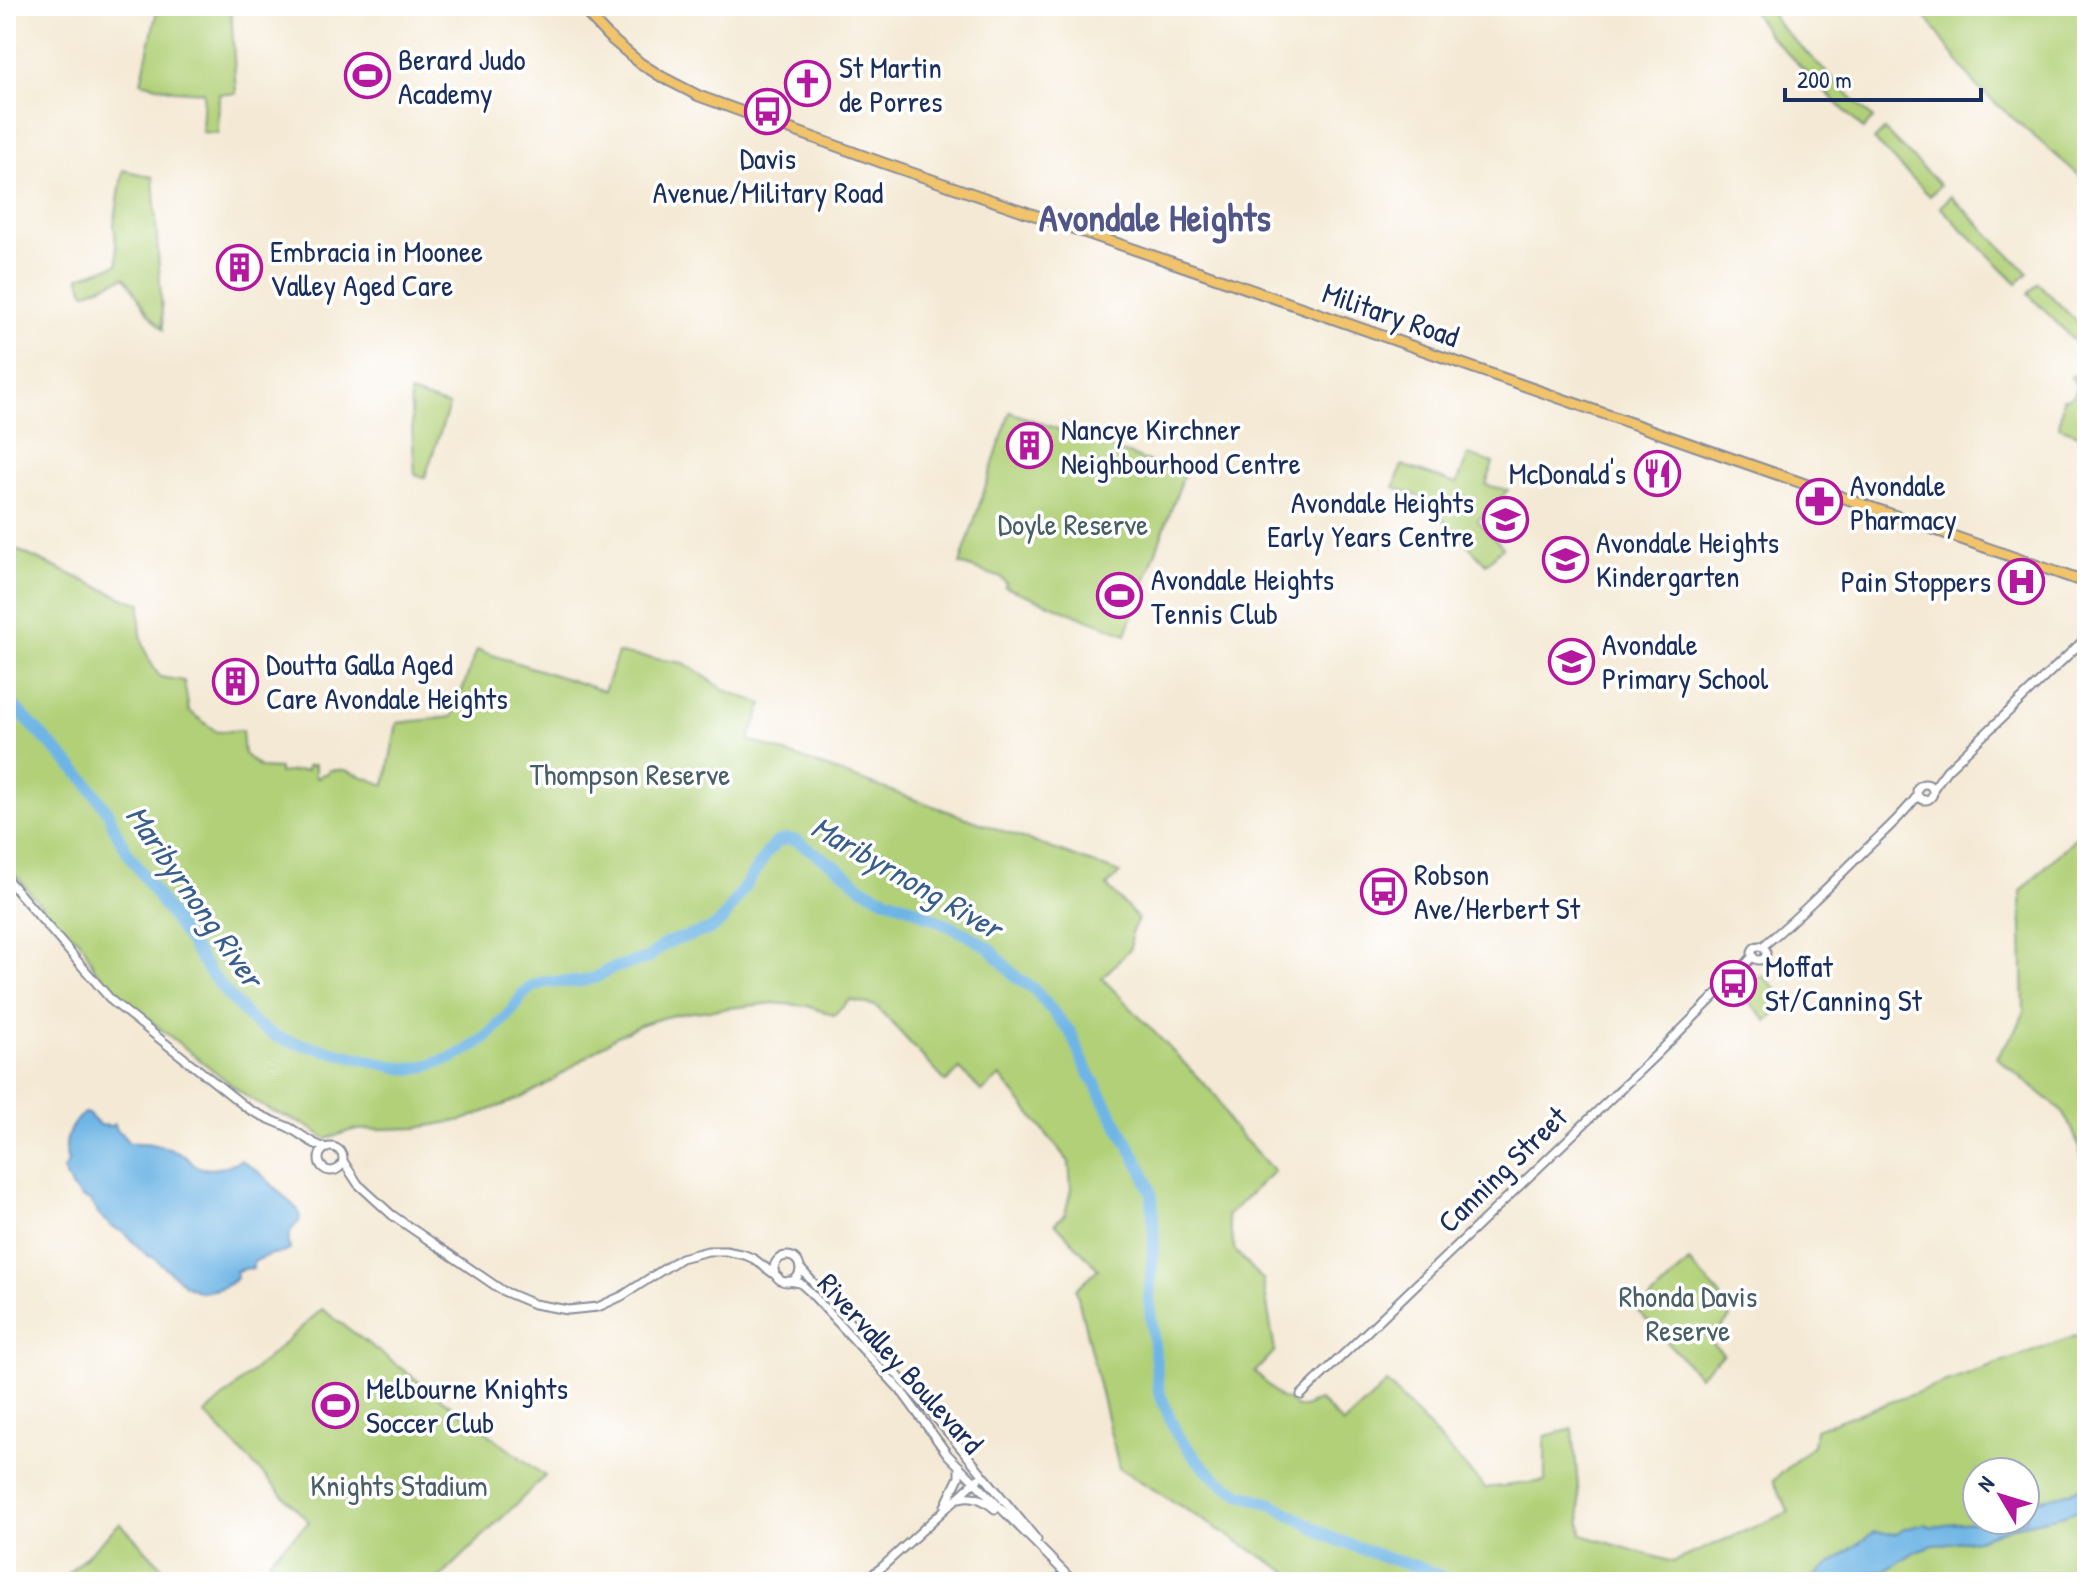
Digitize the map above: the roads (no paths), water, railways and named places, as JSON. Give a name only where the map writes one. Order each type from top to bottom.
[{"type":"main road","name":"Military Road","points":[[580,6],[626,51],[657,74],[699,96],[2087,583]]},
{"type":"street","points":[[1930,787],[2087,637]]},
{"type":"street","points":[[1924,784],[1930,787],[1933,795],[1930,799],[1920,798],[1919,786],[1924,784]]},
{"type":"street","name":"Canning Street","points":[[1301,1395],[1755,958],[1753,949],[1763,949],[1920,798]]},
{"type":"street","points":[[6,878],[112,1001],[247,1108],[327,1148]]},
{"type":"street","points":[[308,1141],[319,1163],[324,1170],[339,1168],[342,1155],[333,1147],[327,1148],[321,1152],[319,1163]]},
{"type":"street","name":"Rivervalley Boulevard","points":[[343,1161],[358,1184],[396,1218],[511,1296],[551,1308],[582,1309],[604,1304],[622,1296],[670,1264],[693,1254],[726,1251],[754,1259],[782,1257]]},
{"type":"street","name":"Rivervalley Boulevard","points":[[332,1171],[358,1184]]},
{"type":"street","points":[[782,1257],[794,1258],[800,1268],[796,1278],[789,1281],[778,1277],[775,1266],[782,1257]]},
{"type":"street","name":"Rivervalley Boulevard","points":[[754,1259],[778,1277]]},
{"type":"street","name":"Rivervalley Boulevard","points":[[800,1268],[932,1413],[1045,1552]]},
{"type":"street","name":"Rivervalley Boulevard","points":[[789,1281],[804,1286],[839,1323],[902,1392],[959,1466],[1022,1531]]},
{"type":"street","points":[[944,1508],[954,1491],[959,1466]]},
{"type":"street","points":[[862,1582],[982,1474]]},
{"type":"street","points":[[957,1499],[969,1496],[982,1500],[1022,1531],[1074,1582]]},
{"type":"water","points":[[84,1113],[99,1125],[114,1124],[129,1143],[170,1149],[198,1167],[214,1169],[241,1160],[260,1173],[300,1214],[299,1222],[290,1234],[290,1250],[255,1261],[253,1269],[236,1271],[237,1277],[220,1288],[199,1292],[185,1285],[123,1232],[112,1227],[90,1201],[71,1187],[63,1170],[68,1162],[66,1141],[74,1123]]},
{"type":"water","points":[[2087,1484],[2087,1507],[2041,1520],[2041,1499],[2065,1494]]},
{"type":"water","points":[[1961,1523],[1961,1536],[1986,1536],[1934,1545],[1916,1551],[1885,1571],[1859,1574],[1846,1582],[1806,1582],[1874,1532],[1897,1534],[1924,1524],[1933,1527]]},
{"type":"waterway","name":"Maribyrnong River","points":[[6,698],[85,780],[108,812],[128,853],[230,997],[253,1022],[275,1036],[292,1042],[400,1068],[411,1069],[452,1058],[488,1036],[533,986],[545,982],[578,982],[595,978],[610,969],[648,958],[666,943],[711,929],[722,921],[767,853],[777,842],[787,839],[797,841],[861,887],[966,934],[989,948],[1017,978],[1033,988],[1071,1033],[1083,1062],[1143,1171],[1152,1196],[1154,1241],[1149,1298],[1159,1392],[1177,1435],[1220,1482],[1241,1494],[1272,1504],[1332,1538],[1420,1567],[1454,1582]]},
{"type":"place","name":"Berard Judo Academy","points":[[367,76]]},
{"type":"place","name":"St Martin de Porres","points":[[808,84]]},
{"type":"place","name":"Davis Avenue/Military Road","points":[[768,112]]},
{"type":"place","name":"Embracia in Moonee Valley Aged Care","points":[[239,268]]},
{"type":"place","name":"Nancye Kirchner Neighbourhood Centre","points":[[1030,446]]},
{"type":"place","name":"McDonald's","points":[[1657,473]]},
{"type":"place","name":"Avondale Pharmacy","points":[[1819,502]]},
{"type":"place","name":"Avondale Heights Early Years Centre","points":[[1505,519]]},
{"type":"place","name":"Avondale Heights Kindergarten","points":[[1565,559]]},
{"type":"place","name":"Pain Stoppers","points":[[2022,581]]},
{"type":"place","name":"Avondale Heights Tennis Club","points":[[1120,596]]},
{"type":"place","name":"Avondale Primary School","points":[[1571,661]]},
{"type":"place","name":"Doutta Galla Aged Care Avondale Heights","points":[[235,681]]},
{"type":"place","name":"Robson Ave/Herbert St","points":[[1383,891]]},
{"type":"place","name":"Moffat St/Canning St","points":[[1734,983]]},
{"type":"place","name":"Melbourne Knights Soccer Club","points":[[335,1405]]},
{"type":"district","name":"Avondale Heights","points":[[1155,217]]},
{"type":"park label","name":"Doyle Reserve","points":[[1073,524]]},
{"type":"park label","name":"Thompson Reserve","points":[[630,774]]},
{"type":"park label","name":"Rhonda Davis Reserve","points":[[1688,1313]]},
{"type":"park label","name":"Knights Stadium","points":[[399,1485]]}]
